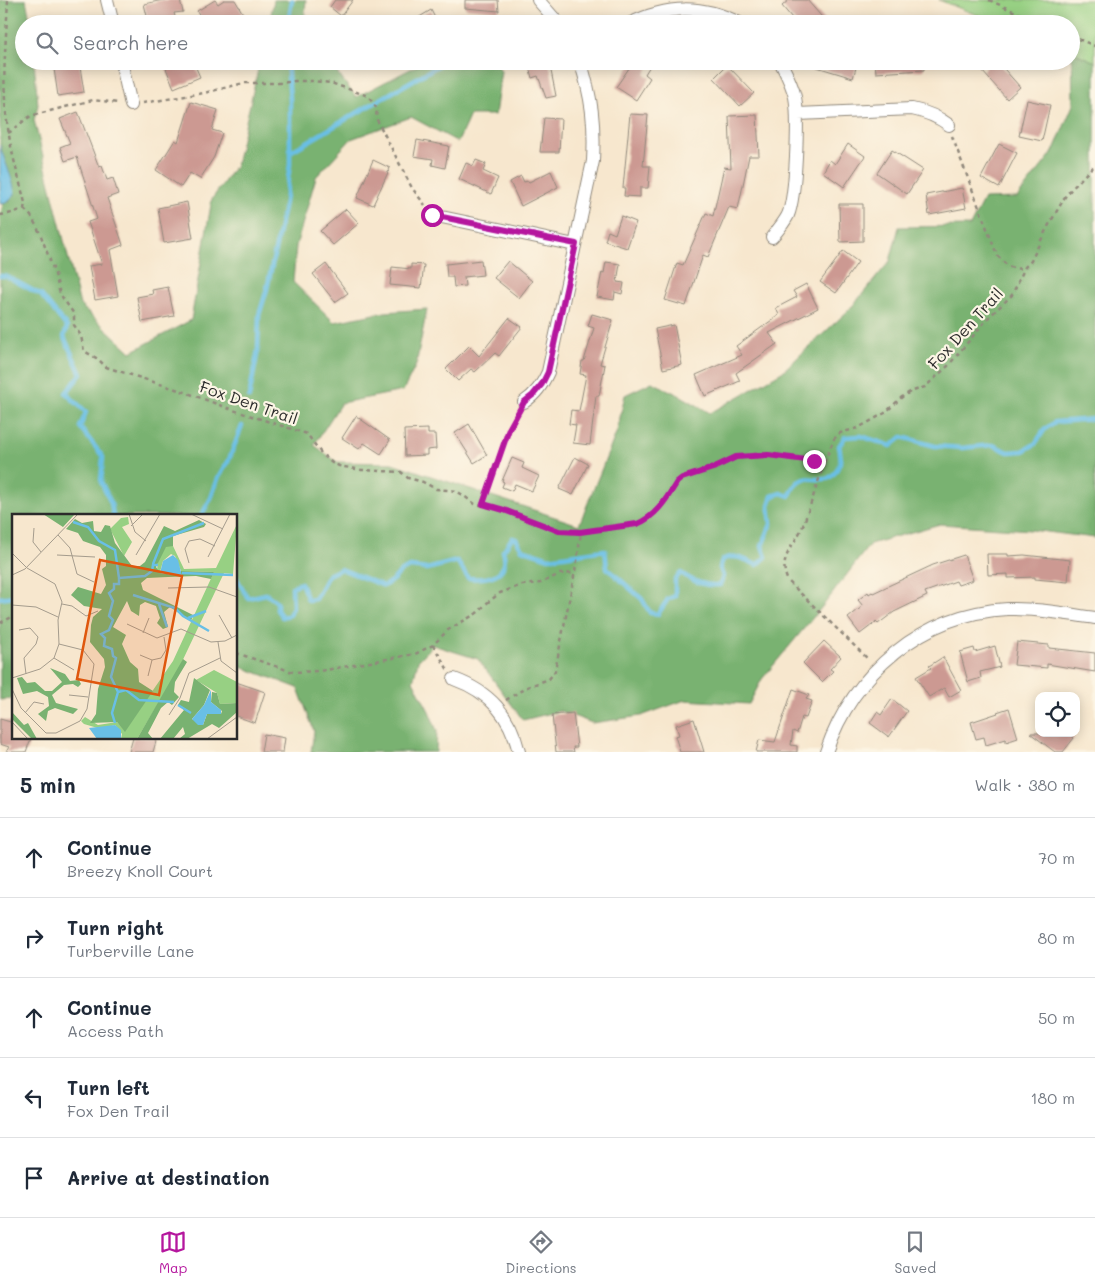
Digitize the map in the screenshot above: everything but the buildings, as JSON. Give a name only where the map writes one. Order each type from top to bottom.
[{"type":"street","points":[[107,0],[111,15]]},
{"type":"street","points":[[538,0],[551,15]]},
{"type":"street","points":[[649,15],[683,9],[703,10],[723,15]]},
{"type":"street","points":[[123,70],[131,105]]},
{"type":"street","points":[[524,402],[542,384],[548,372],[593,162],[593,110],[583,70]]},
{"type":"street","points":[[772,236],[781,227],[788,214],[792,200],[798,114],[795,96],[785,70]]},
{"type":"street","points":[[798,114],[912,109],[939,117],[949,125]]},
{"type":"street","points":[[432,215],[576,244]]},
{"type":"street","points":[[826,752],[841,717],[856,693],[877,668],[910,640],[933,628],[958,618],[982,612],[1008,609],[1034,609],[1095,618]]},
{"type":"street","points":[[454,680],[470,685],[485,694],[497,705],[506,720],[519,752]]},
{"type":"path","points":[[0,214],[8,214],[24,209],[25,203],[14,162],[6,117],[4,72],[8,0]]},
{"type":"path","points":[[989,0],[1022,15]]},
{"type":"path","points":[[1080,40],[1095,46]]},
{"type":"path","points":[[281,83],[295,80],[331,83],[368,96],[376,109],[376,118],[412,188],[432,215]]},
{"type":"path","points":[[949,125],[997,255],[1005,264],[1012,268],[1019,269],[1025,267]]},
{"type":"path","name":"Fox Den Trail","points":[[24,209],[31,216],[40,233],[60,294],[74,314],[74,324],[81,336],[84,351],[98,359],[106,367],[307,434],[321,453],[332,463],[339,466],[362,470],[401,472],[415,481],[423,482],[436,489],[457,491],[475,504],[483,504],[504,510],[559,531],[580,532],[644,522],[652,516],[682,478],[713,468],[736,457],[768,455],[824,463],[834,440],[840,433],[858,428],[885,413],[902,397],[925,387],[948,366],[988,318],[1012,295],[1025,267],[1031,261],[1066,195],[1095,164]]},
{"type":"path","points":[[483,504],[509,429],[524,402]]},
{"type":"path","points":[[824,463],[804,525],[790,546],[785,574],[788,581],[877,668]]},
{"type":"path","points":[[497,705],[528,687],[549,679],[555,671],[577,561],[580,532]]},
{"type":"path","points":[[238,654],[293,672],[320,671],[415,654],[433,645],[448,630],[477,614],[500,593],[522,585],[540,583],[560,574],[574,573]]},
{"type":"path","points":[[0,623],[12,617]]},
{"type":"path","points":[[433,645],[454,680]]},
{"type":"green space","points":[[0,0],[26,0],[29,15],[15,15],[15,70],[35,70],[38,105],[34,120],[80,305],[131,352],[191,320],[212,199],[236,165],[258,70],[335,70],[356,97],[408,70],[500,70],[495,115],[470,115],[458,142],[411,117],[351,139],[316,177],[296,246],[293,282],[334,322],[385,312],[427,309],[416,365],[403,391],[341,403],[314,445],[337,462],[392,463],[579,525],[617,431],[625,395],[652,382],[710,413],[782,372],[850,309],[890,261],[899,227],[970,226],[984,199],[1017,198],[1053,152],[1073,105],[1072,70],[1080,70],[1080,55],[1095,62],[1095,538],[1031,530],[940,524],[870,544],[826,602],[762,679],[749,704],[685,700],[641,716],[592,723],[560,711],[523,720],[478,659],[433,645],[418,661],[413,681],[437,731],[436,752],[311,752],[314,731],[298,688],[238,666],[238,514],[12,514],[12,698],[0,700],[0,216],[3,204],[10,201],[0,144]]},
{"type":"green space","points":[[274,0],[306,0],[305,15],[271,15]]},
{"type":"green space","points":[[939,0],[1095,0],[1095,62],[1080,55],[1080,15],[977,15]]},
{"type":"water","points":[[0,145],[15,194],[9,201],[0,204]]},
{"type":"waterway","points":[[290,15],[292,0]]},
{"type":"waterway","points":[[249,397],[258,350],[259,315],[267,289],[285,202],[290,164],[290,100],[288,70]]},
{"type":"waterway","points":[[290,152],[431,70]]},
{"type":"waterway","points":[[0,276],[6,276],[41,295],[67,327],[64,337],[81,374],[66,393],[86,412],[80,427],[103,457],[101,482],[111,503],[113,514]]},
{"type":"waterway","points":[[238,580],[248,598],[266,594],[277,602],[277,610],[282,617],[289,615],[293,607],[292,587],[301,583],[308,600],[315,599],[328,575],[341,569],[384,586],[401,571],[410,567],[427,569],[457,561],[468,578],[483,578],[496,575],[504,566],[503,551],[512,538],[516,539],[522,549],[549,558],[605,550],[607,568],[642,599],[650,613],[658,614],[668,599],[675,596],[675,579],[681,573],[699,583],[720,585],[723,576],[720,568],[722,560],[735,557],[757,565],[766,557],[762,546],[771,524],[769,506],[772,496],[781,493],[789,496],[797,483],[803,479],[824,479],[833,475],[839,466],[841,456],[839,446],[845,437],[861,436],[891,446],[902,437],[935,446],[962,448],[993,445],[1008,452],[1023,451],[1035,444],[1045,429],[1055,422],[1095,419]]},
{"type":"waterway","points":[[202,514],[211,498],[219,476],[228,462],[242,426]]},
{"type":"waterway","points":[[0,598],[12,596]]},
{"type":"route","points":[[432,215],[576,244],[548,372],[542,384],[524,402],[509,429],[483,504],[559,531],[580,532],[644,522],[652,516],[682,478],[724,464],[736,457],[768,455],[814,461]]}]
